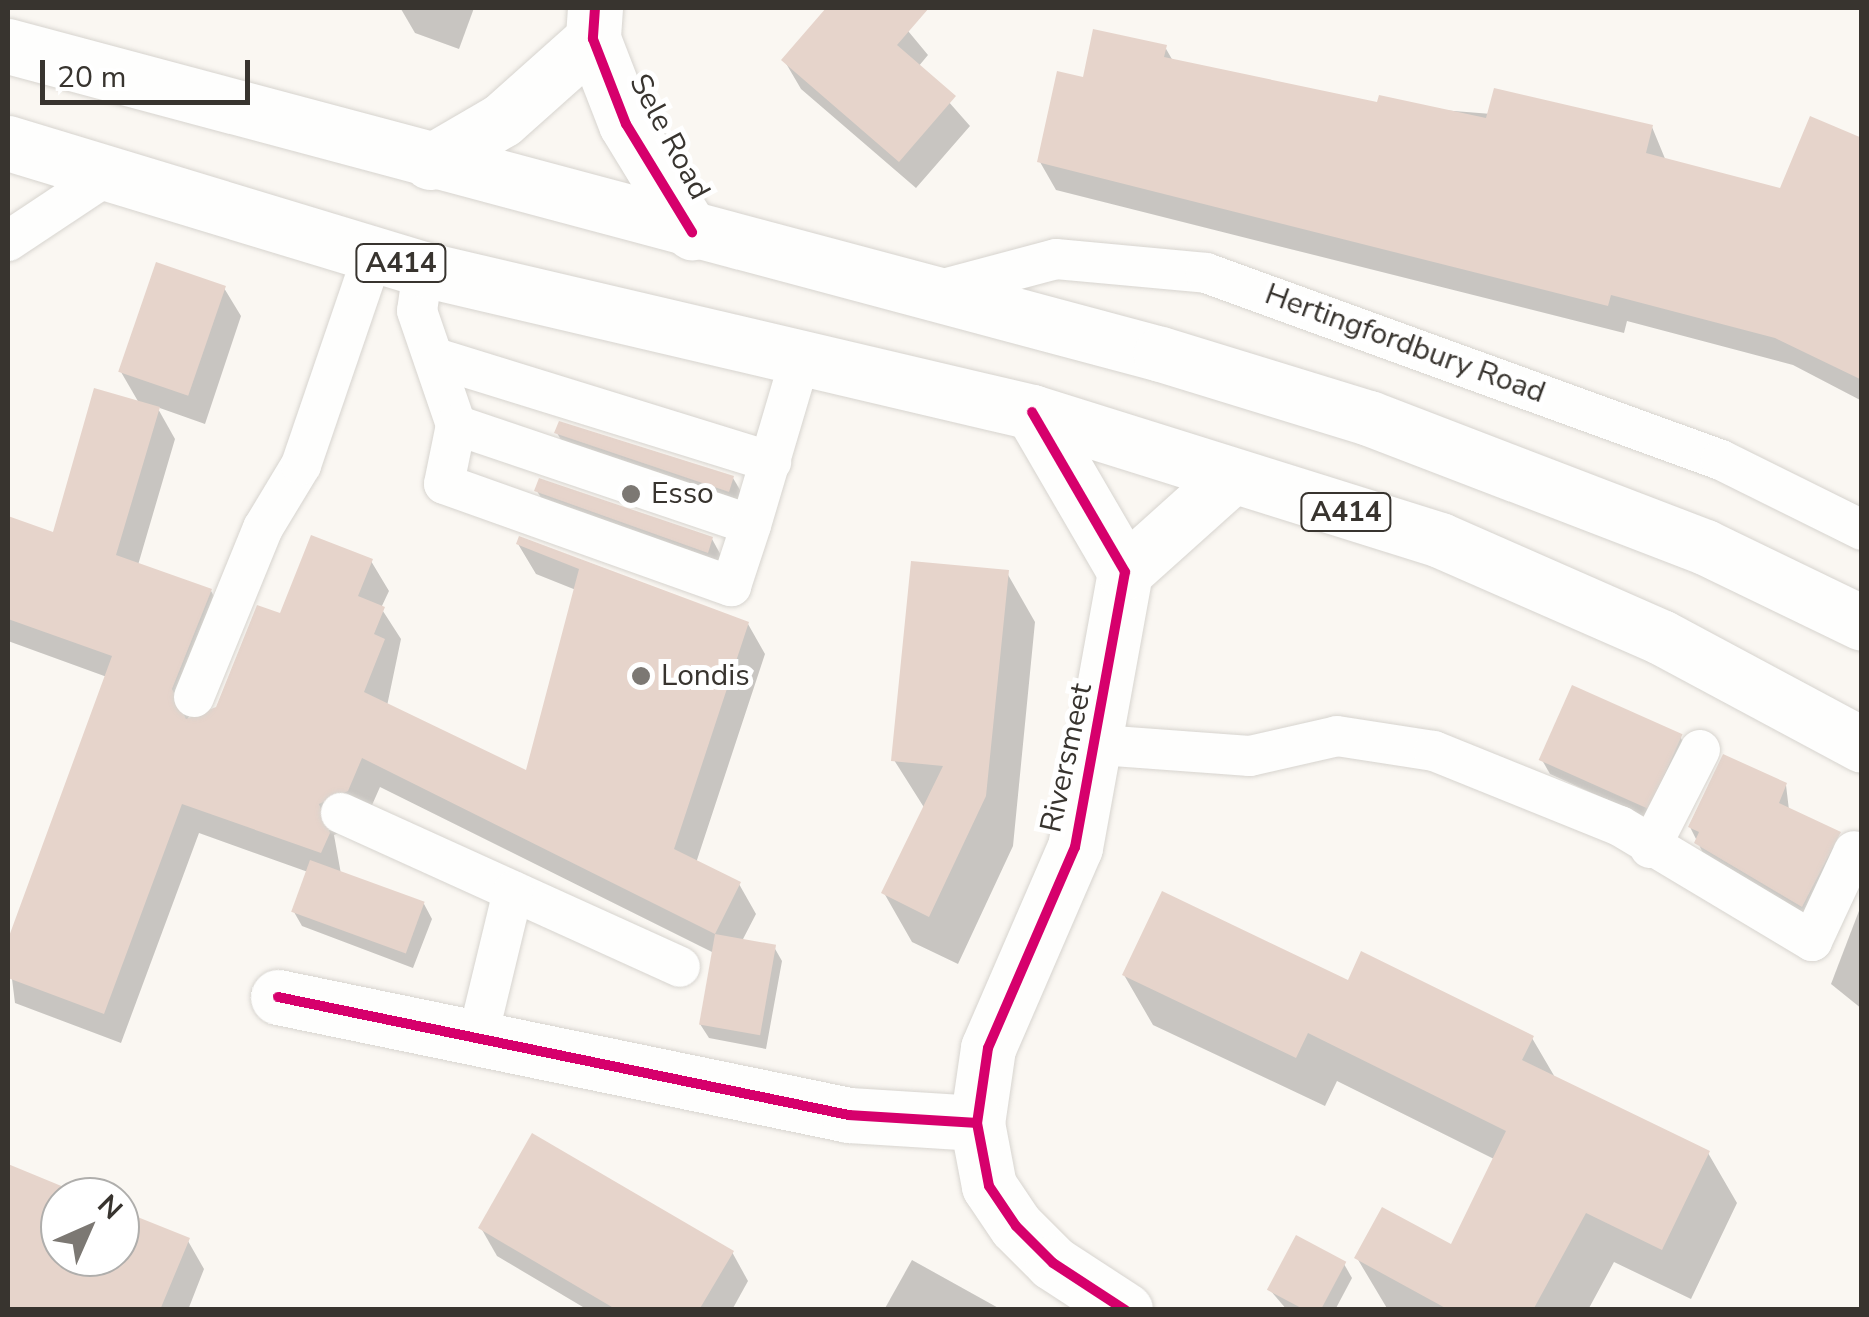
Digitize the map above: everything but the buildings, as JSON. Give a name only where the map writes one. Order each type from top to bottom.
[{"type":"main road","name":"Sele Road","points":[[430,162],[502,120],[594,23],[626,124],[692,232]]},
{"type":"main road","points":[[8,46],[692,232],[1161,354],[1518,470],[1862,623]]},
{"type":"main road","name":"A414","points":[[8,143],[398,262],[1032,412],[1440,540],[1661,637],[1862,745]]},
{"type":"main road","points":[[1032,412],[1125,572],[1231,476]]},
{"type":"main road","name":"Riversmeet","points":[[1125,572],[1100,745],[1075,847],[988,1048],[977,1123],[989,1186],[1016,1226],[1053,1263],[1125,1310]]},
{"type":"main road","points":[[278,997],[848,1116],[977,1123]]},
{"type":"lane","points":[[8,240],[109,174]]},
{"type":"lane","name":"Hertingfordbury Road","points":[[928,293],[1056,258],[1206,273],[1721,460],[1862,530]]},
{"type":"lane","points":[[398,262],[436,358],[456,425],[444,484],[731,586],[801,356]]},
{"type":"lane","points":[[194,697],[263,528],[301,465],[398,262]]},
{"type":"lane","points":[[436,358],[771,462]]},
{"type":"lane","points":[[456,425],[751,524]]},
{"type":"lane","points":[[1100,745],[1250,756],[1336,736],[1378,740],[1526,781],[1812,941],[1854,851]]},
{"type":"lane","points":[[1650,848],[1700,750]]},
{"type":"lane","points":[[341,813],[680,967]]},
{"type":"lane","points":[[477,1040],[513,891]]},
{"type":"cycle path","points":[[595,8],[593,39],[626,124],[692,232]]},
{"type":"cycle path","points":[[1032,412],[1125,572],[1075,847],[988,1048],[977,1123],[989,1186],[1016,1226],[1053,1263],[1125,1310]]},
{"type":"cycle path","points":[[278,997],[849,1115],[977,1123]]},
{"type":"place","name":"Esso","points":[[631,494]]},
{"type":"place","name":"Londis","points":[[641,676]]}]
